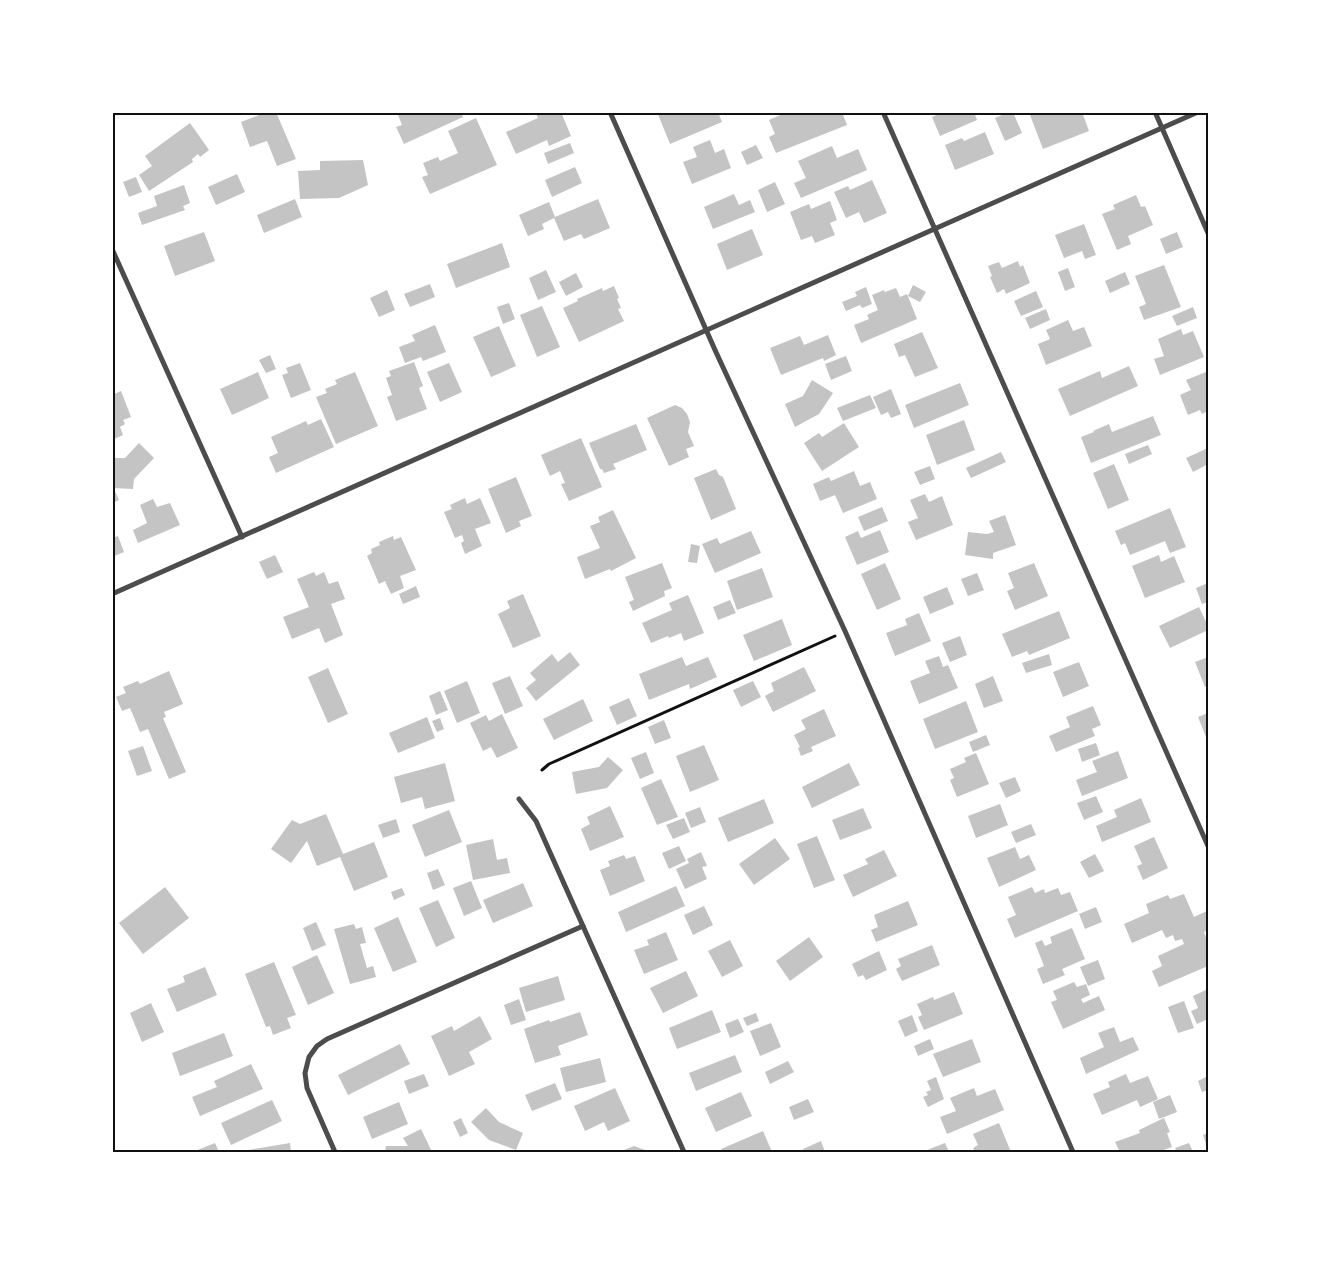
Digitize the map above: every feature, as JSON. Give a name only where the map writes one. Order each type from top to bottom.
[{"type":"street","points":[[610,112],[706,330],[845,631],[1074,1152]]},
{"type":"street","points":[[882,112],[1208,846]]},
{"type":"street","points":[[1155,112],[1208,233]]},
{"type":"street","points":[[112,594],[1198,112]]},
{"type":"street","points":[[112,249],[242,537]]},
{"type":"street","points":[[519,799],[536,821],[684,1152]]},
{"type":"street","points":[[335,1152],[307,1088],[305,1073],[309,1057],[316,1046],[336,1034],[583,926]]},
{"type":"path","points":[[542,770],[549,764],[845,631]]},
{"type":"building","points":[[267,112],[276,112],[296,159],[277,166],[267,141],[250,147],[241,122]]},
{"type":"building","points":[[402,112],[461,112],[463,117],[404,144],[396,127],[402,125],[398,115]]},
{"type":"building","points":[[535,112],[561,112],[571,136],[549,146],[547,140],[516,154],[506,132],[538,118]]},
{"type":"building","points":[[657,112],[718,112],[722,122],[670,144]]},
{"type":"building","points":[[787,112],[842,112],[847,125],[776,153],[769,137],[775,134],[769,120]]},
{"type":"building","points":[[943,112],[974,112],[977,120],[940,136],[932,117]]},
{"type":"building","points":[[1013,112],[1022,133],[1005,141],[995,118]]},
{"type":"building","points":[[1037,112],[1082,112],[1089,131],[1043,149],[1030,115]]},
{"type":"building","points":[[476,118],[497,165],[430,194],[422,177],[428,175],[423,163],[438,157],[440,161],[458,153],[448,131]]},
{"type":"building","points":[[190,123],[209,150],[200,157],[198,154],[192,159],[193,162],[149,191],[139,175],[152,166],[145,156]]},
{"type":"building","points":[[985,132],[994,154],[955,170],[945,145],[962,138],[964,141]]},
{"type":"building","points":[[710,140],[715,153],[724,149],[731,168],[692,184],[683,162],[697,157],[693,147]]},
{"type":"building","points":[[570,143],[574,153],[548,164],[544,153]]},
{"type":"building","points":[[756,145],[763,158],[747,165],[741,152]]},
{"type":"building","points":[[832,146],[837,158],[858,149],[867,170],[801,198],[794,183],[806,178],[798,161]]},
{"type":"building","points":[[363,160],[368,185],[339,198],[300,199],[298,171],[320,170],[320,161]]},
{"type":"building","points":[[575,167],[582,183],[552,197],[545,180]]},
{"type":"building","points":[[237,174],[245,192],[216,205],[208,187]]},
{"type":"building","points":[[136,177],[142,192],[129,197],[123,182]]},
{"type":"building","points":[[872,180],[887,213],[864,223],[859,212],[846,218],[834,192],[848,186],[850,190]]},
{"type":"building","points":[[775,182],[785,204],[767,212],[758,190]]},
{"type":"building","points":[[184,185],[190,203],[183,206],[185,210],[142,225],[138,213],[157,206],[154,196]]},
{"type":"building","points":[[734,194],[739,205],[750,200],[755,212],[713,229],[704,207]]},
{"type":"building","points":[[1136,195],[1141,207],[1145,206],[1153,225],[1128,236],[1131,244],[1117,250],[1102,214],[1115,209],[1113,205]]},
{"type":"building","points":[[295,199],[302,217],[264,233],[257,215]]},
{"type":"building","points":[[598,199],[610,228],[584,239],[581,234],[564,241],[554,218],[542,224],[544,229],[528,236],[519,215],[549,202],[555,217]]},
{"type":"building","points":[[830,201],[837,220],[830,223],[835,235],[815,243],[812,236],[801,240],[790,212],[809,204],[811,209]]},
{"type":"building","points":[[1084,224],[1096,255],[1085,259],[1082,251],[1064,258],[1055,235]]},
{"type":"building","points":[[752,229],[763,255],[727,270],[717,244]]},
{"type":"building","points":[[204,232],[215,261],[175,276],[164,246]]},
{"type":"building","points":[[1177,232],[1183,247],[1166,254],[1160,239]]},
{"type":"building","points":[[502,243],[510,267],[456,288],[447,264]]},
{"type":"building","points":[[1018,261],[1020,267],[1023,265],[1030,283],[1006,294],[1004,289],[997,293],[990,277],[992,276],[988,266],[999,262],[1002,268]]},
{"type":"building","points":[[1164,265],[1181,307],[1144,320],[1139,307],[1146,304],[1135,276]]},
{"type":"building","points":[[1068,268],[1075,287],[1065,291],[1058,272]]},
{"type":"building","points":[[546,270],[556,292],[538,300],[529,278]]},
{"type":"building","points":[[1125,272],[1130,284],[1110,293],[1105,281]]},
{"type":"building","points":[[576,273],[583,287],[566,296],[559,282]]},
{"type":"building","points":[[430,284],[435,297],[410,307],[404,294]]},
{"type":"building","points":[[913,285],[926,292],[920,302],[908,296]]},
{"type":"building","points":[[614,286],[621,308],[618,309],[624,321],[579,342],[563,308],[578,301],[577,299],[602,288],[603,291]]},
{"type":"building","points":[[866,287],[872,304],[862,308],[860,305],[846,311],[842,302],[857,296],[855,292]]},
{"type":"building","points":[[896,288],[900,297],[907,294],[917,319],[861,343],[854,325],[869,319],[867,315],[878,310],[872,295]]},
{"type":"building","points":[[387,290],[395,310],[379,317],[370,298]]},
{"type":"building","points":[[1036,291],[1043,307],[1021,316],[1014,301]]},
{"type":"building","points":[[509,303],[515,319],[503,324],[497,307]]},
{"type":"building","points":[[542,306],[560,347],[537,357],[520,315]]},
{"type":"building","points":[[1193,307],[1197,318],[1177,326],[1172,316]]},
{"type":"building","points":[[1046,309],[1050,320],[1030,329],[1025,318]]},
{"type":"building","points":[[1068,320],[1073,331],[1084,327],[1092,346],[1046,365],[1038,344],[1050,339],[1046,330]]},
{"type":"building","points":[[435,325],[446,352],[423,361],[421,357],[405,363],[399,347],[415,341],[412,335]]},
{"type":"building","points":[[499,326],[516,366],[491,377],[473,337]]},
{"type":"building","points":[[1181,329],[1183,335],[1193,331],[1204,357],[1160,375],[1154,359],[1164,356],[1158,339]]},
{"type":"building","points":[[922,332],[938,368],[915,377],[905,355],[899,357],[894,344]]},
{"type":"building","points":[[828,335],[836,355],[824,361],[823,358],[781,375],[770,348],[800,336],[804,345]]},
{"type":"building","points":[[270,355],[276,369],[266,373],[259,360]]},
{"type":"building","points":[[846,356],[852,371],[831,380],[825,364]]},
{"type":"building","points":[[414,362],[423,386],[419,388],[427,409],[396,421],[387,397],[392,395],[386,378],[391,376],[389,371]]},
{"type":"building","points":[[300,363],[311,390],[291,398],[282,375],[288,373],[286,368]]},
{"type":"building","points":[[449,363],[462,392],[440,402],[427,372]]},
{"type":"building","points":[[1129,366],[1138,386],[1070,416],[1058,389],[1100,371],[1102,378]]},
{"type":"building","points":[[258,372],[269,398],[232,415],[220,389]]},
{"type":"building","points":[[355,372],[378,426],[336,444],[316,397],[327,393],[325,389],[337,384],[335,380]]},
{"type":"building","points":[[1206,372],[1208,378],[1208,411],[1202,414],[1200,410],[1188,415],[1180,395],[1191,390],[1186,380]]},
{"type":"building","points":[[812,380],[833,393],[819,414],[795,427],[785,404],[803,396]]},
{"type":"building","points":[[960,383],[969,405],[914,428],[905,405]]},
{"type":"building","points":[[891,389],[901,414],[891,418],[888,412],[881,415],[873,397]]},
{"type":"building","points":[[121,391],[131,417],[123,420],[125,424],[120,427],[123,435],[112,440],[112,395]]},
{"type":"building","points":[[870,395],[876,408],[843,421],[837,408]]},
{"type":"building","points":[[675,405],[682,408],[687,414],[690,422],[688,432],[694,446],[686,449],[689,457],[669,466],[647,418]]},
{"type":"building","points":[[1153,416],[1161,435],[1091,463],[1081,437],[1109,424],[1112,432]]},
{"type":"building","points":[[321,419],[334,447],[276,473],[269,457],[278,453],[271,437],[306,421],[308,425]]},
{"type":"building","points":[[964,420],[975,450],[937,465],[926,435]]},
{"type":"building","points":[[844,423],[859,447],[822,471],[804,443],[819,433],[822,437]]},
{"type":"building","points":[[636,424],[647,450],[613,464],[616,469],[604,473],[600,469],[589,443]]},
{"type":"building","points":[[581,438],[602,487],[569,501],[561,484],[565,483],[560,471],[550,476],[541,455]]},
{"type":"building","points":[[139,443],[154,458],[134,479],[133,489],[112,488],[112,458],[125,458]]},
{"type":"building","points":[[1148,445],[1152,454],[1129,464],[1125,454]]},
{"type":"building","points":[[1208,448],[1208,464],[1193,472],[1186,458]]},
{"type":"building","points":[[1001,452],[1006,462],[971,478],[966,468]]},
{"type":"building","points":[[1114,464],[1129,500],[1108,509],[1093,473]]},
{"type":"building","points":[[930,466],[935,479],[920,485],[914,472]]},
{"type":"building","points":[[716,469],[719,475],[723,477],[736,509],[711,520],[694,478]]},
{"type":"building","points":[[854,471],[860,486],[870,482],[877,499],[843,513],[835,495],[820,501],[813,484],[829,477],[831,481]]},
{"type":"building","points":[[516,477],[532,516],[519,521],[521,526],[506,533],[488,489]]},
{"type":"building","points":[[114,489],[119,500],[112,503],[112,490]]},
{"type":"building","points":[[925,494],[929,502],[942,496],[953,525],[916,540],[908,522],[918,518],[910,500]]},
{"type":"building","points":[[465,498],[467,504],[480,498],[491,523],[475,529],[482,546],[465,554],[461,543],[464,541],[462,535],[455,538],[444,512],[452,509],[450,505]]},
{"type":"building","points":[[153,499],[157,507],[170,503],[180,525],[138,543],[133,530],[147,523],[140,505]]},
{"type":"building","points":[[882,507],[888,521],[864,531],[858,517]]},
{"type":"building","points":[[1170,508],[1186,547],[1170,553],[1165,541],[1130,555],[1125,543],[1121,545],[1115,531]]},
{"type":"building","points":[[613,510],[636,558],[611,571],[610,569],[585,579],[577,557],[600,548],[590,526],[600,522],[598,517]]},
{"type":"building","points":[[1005,515],[1016,545],[993,553],[993,559],[965,555],[968,532],[987,534],[994,532],[989,521]]},
{"type":"building","points":[[880,530],[889,552],[857,565],[845,537],[858,531],[861,538]]},
{"type":"building","points":[[751,531],[761,553],[715,573],[702,544],[717,538],[720,544]]},
{"type":"building","points":[[118,536],[124,552],[112,557],[112,538]]},
{"type":"building","points":[[393,536],[394,540],[401,537],[416,570],[400,576],[404,588],[391,594],[385,581],[379,584],[367,556],[372,553],[371,549],[380,545],[379,542]]},
{"type":"building","points":[[691,544],[700,546],[697,563],[688,562]]},
{"type":"building","points":[[275,555],[283,572],[267,579],[259,562]]},
{"type":"building","points":[[1159,555],[1161,562],[1174,556],[1185,582],[1145,598],[1132,566]]},
{"type":"building","points":[[662,563],[672,588],[664,591],[665,596],[633,611],[629,602],[634,600],[625,577]]},
{"type":"building","points":[[885,563],[901,599],[877,610],[861,574]]},
{"type":"building","points":[[1034,563],[1048,596],[1015,610],[1007,591],[1014,588],[1008,573]]},
{"type":"building","points":[[762,568],[773,597],[737,610],[727,581]]},
{"type":"building","points":[[314,572],[316,576],[324,572],[329,584],[338,581],[345,599],[331,604],[343,635],[325,643],[319,628],[292,639],[283,617],[309,607],[297,579]]},
{"type":"building","points":[[977,573],[984,590],[968,596],[961,579]]},
{"type":"building","points":[[1208,583],[1208,602],[1202,604],[1196,588]]},
{"type":"building","points":[[416,586],[420,597],[403,604],[399,594]]},
{"type":"building","points":[[947,587],[954,604],[930,614],[923,597]]},
{"type":"building","points":[[523,594],[541,636],[513,648],[498,614],[510,608],[507,601]]},
{"type":"building","points":[[688,595],[704,633],[684,641],[681,633],[651,643],[642,623],[672,610],[669,603]]},
{"type":"building","points":[[730,600],[736,613],[718,620],[713,607]]},
{"type":"building","points":[[1199,607],[1208,630],[1170,648],[1159,626]]},
{"type":"building","points":[[1059,611],[1070,638],[1029,655],[1027,651],[1012,657],[1002,634]]},
{"type":"building","points":[[919,613],[931,641],[895,656],[886,633],[907,625],[905,619]]},
{"type":"building","points":[[782,619],[792,645],[754,661],[743,635]]},
{"type":"building","points":[[960,636],[967,655],[950,662],[942,643]]},
{"type":"building","points":[[570,652],[580,665],[536,701],[526,688],[536,680],[530,673],[552,654],[558,662]]},
{"type":"building","points":[[1049,654],[1052,665],[1026,673],[1022,663]]},
{"type":"building","points":[[939,656],[943,667],[948,665],[958,688],[919,704],[910,681],[930,673],[925,661]]},
{"type":"building","points":[[682,657],[686,666],[708,657],[717,677],[690,689],[689,684],[649,700],[639,674]]},
{"type":"building","points":[[1208,657],[1208,685],[1205,687],[1195,662]]},
{"type":"building","points":[[1079,662],[1089,686],[1063,697],[1053,672]]},
{"type":"building","points":[[804,667],[816,691],[773,712],[765,696],[774,691],[771,683]]},
{"type":"building","points":[[328,668],[348,714],[328,723],[308,677]]},
{"type":"building","points":[[169,671],[183,704],[164,712],[166,717],[163,718],[186,772],[169,779],[148,729],[140,732],[130,708],[122,711],[116,697],[126,693],[123,687],[138,681],[140,684]]},
{"type":"building","points":[[510,676],[523,706],[505,714],[492,683]]},
{"type":"building","points":[[993,676],[1003,701],[984,708],[975,684]]},
{"type":"building","points":[[467,681],[480,713],[457,723],[444,691]]},
{"type":"building","points":[[753,681],[761,697],[741,707],[733,690]]},
{"type":"building","points":[[440,691],[448,710],[436,715],[429,696]]},
{"type":"building","points":[[629,698],[637,716],[617,725],[609,707]]},
{"type":"building","points":[[583,699],[593,721],[554,740],[543,719]]},
{"type":"building","points":[[966,701],[978,732],[935,749],[923,719]]},
{"type":"building","points":[[1093,706],[1101,725],[1092,729],[1095,736],[1056,752],[1049,736],[1070,727],[1066,717]]},
{"type":"building","points":[[824,709],[836,736],[811,747],[813,751],[801,756],[798,748],[800,747],[794,735],[806,729],[801,720]]},
{"type":"building","points":[[1208,713],[1208,742],[1198,717]]},
{"type":"building","points":[[502,714],[518,748],[497,758],[491,747],[483,751],[470,723],[486,715],[489,721]]},
{"type":"building","points":[[427,717],[435,738],[398,753],[389,733]]},
{"type":"building","points":[[440,718],[444,729],[437,732],[432,721]]},
{"type":"building","points":[[664,720],[671,738],[655,744],[648,727]]},
{"type":"building","points":[[986,735],[990,745],[973,752],[969,742]]},
{"type":"building","points":[[1096,743],[1100,755],[1082,762],[1078,749]]},
{"type":"building","points":[[704,745],[719,780],[690,792],[676,756]]},
{"type":"building","points":[[143,746],[152,771],[137,776],[128,751]]},
{"type":"building","points":[[1118,751],[1128,778],[1082,796],[1076,780],[1097,772],[1092,761]]},
{"type":"building","points":[[646,752],[654,773],[640,779],[631,758]]},
{"type":"building","points":[[976,753],[989,784],[957,797],[950,780],[954,778],[950,769],[966,762],[964,758]]},
{"type":"building","points":[[608,757],[623,770],[607,788],[576,794],[572,772],[599,767]]},
{"type":"building","points":[[445,763],[455,801],[425,809],[422,797],[401,803],[394,777]]},
{"type":"building","points":[[849,763],[860,785],[812,808],[802,787]]},
{"type":"building","points":[[1015,777],[1021,791],[1006,798],[999,783]]},
{"type":"building","points":[[661,779],[678,817],[657,825],[641,788]]},
{"type":"building","points":[[1096,796],[1103,812],[1084,820],[1077,803]]},
{"type":"building","points":[[1141,798],[1151,822],[1102,842],[1096,826],[1117,817],[1114,810]]},
{"type":"building","points":[[764,799],[774,823],[728,842],[718,818]]},
{"type":"building","points":[[1000,804],[1008,825],[976,838],[968,816]]},
{"type":"building","points":[[610,806],[624,837],[590,851],[581,829],[590,824],[587,817]]},
{"type":"building","points":[[700,807],[706,822],[691,828],[685,813]]},
{"type":"building","points":[[863,808],[872,828],[840,840],[832,820]]},
{"type":"building","points":[[449,810],[462,842],[425,857],[412,825]]},
{"type":"building","points":[[326,814],[343,854],[374,842],[388,877],[354,891],[340,857],[317,866],[307,841],[291,863],[271,849],[292,820],[300,824]]},
{"type":"building","points":[[684,818],[690,832],[673,839],[666,825]]},
{"type":"building","points":[[396,819],[400,832],[383,838],[378,825]]},
{"type":"building","points":[[1031,824],[1036,835],[1016,843],[1011,832]]},
{"type":"building","points":[[817,836],[835,880],[814,888],[797,844]]},
{"type":"building","points":[[1154,837],[1168,868],[1143,880],[1137,866],[1142,864],[1134,846]]},
{"type":"building","points":[[775,838],[790,859],[754,885],[739,864]]},
{"type":"building","points":[[493,839],[497,860],[507,858],[510,873],[473,880],[466,845]]},
{"type":"building","points":[[679,846],[686,861],[669,869],[662,853]]},
{"type":"building","points":[[1015,847],[1020,859],[1029,855],[1036,870],[999,887],[987,858]]},
{"type":"building","points":[[884,850],[897,876],[853,897],[843,875],[868,864],[865,859]]},
{"type":"building","points":[[701,852],[707,866],[702,867],[707,879],[685,889],[676,869],[689,863],[687,859]]},
{"type":"building","points":[[1095,854],[1104,871],[1089,878],[1080,862]]},
{"type":"building","points":[[624,855],[626,859],[635,856],[645,881],[610,896],[600,870],[610,866],[608,861]]},
{"type":"building","points":[[438,869],[445,885],[433,890],[427,873]]},
{"type":"building","points":[[471,881],[482,908],[464,916],[453,888]]},
{"type":"building","points":[[523,883],[533,906],[493,923],[483,900]]},
{"type":"building","points":[[676,886],[685,906],[626,932],[618,912]]},
{"type":"building","points":[[165,887],[189,918],[143,954],[119,923]]},
{"type":"building","points":[[1032,887],[1035,893],[1044,889],[1045,893],[1058,888],[1061,895],[1070,892],[1078,911],[1015,938],[1007,919],[1016,915],[1008,897]]},
{"type":"building","points":[[402,888],[405,895],[394,900],[391,892]]},
{"type":"building","points":[[1184,894],[1194,917],[1207,911],[1208,930],[1204,932],[1208,943],[1208,966],[1159,987],[1152,971],[1162,966],[1158,956],[1184,944],[1182,939],[1175,941],[1173,935],[1166,938],[1162,930],[1132,943],[1124,924],[1149,913],[1146,904],[1168,895],[1170,899]]},
{"type":"building","points":[[438,900],[455,938],[436,947],[419,908]]},
{"type":"building","points":[[908,901],[918,925],[876,942],[871,930],[878,927],[874,915]]},
{"type":"building","points":[[704,906],[713,925],[693,935],[684,915]]},
{"type":"building","points":[[1096,907],[1102,922],[1085,929],[1079,914]]},
{"type":"building","points":[[398,917],[417,962],[393,972],[374,928]]},
{"type":"building","points":[[316,922],[326,945],[312,951],[303,928]]},
{"type":"building","points":[[354,924],[356,929],[362,927],[366,943],[360,944],[367,968],[373,966],[376,977],[350,984],[334,929]]},
{"type":"building","points":[[1072,928],[1085,959],[1062,969],[1065,975],[1043,984],[1037,969],[1044,966],[1035,943],[1042,940],[1045,946],[1052,943],[1050,937]]},
{"type":"building","points":[[666,932],[678,960],[644,974],[634,950],[649,945],[647,940]]},
{"type":"building","points":[[809,937],[823,957],[790,981],[776,961]]},
{"type":"building","points":[[730,940],[743,966],[722,977],[708,951]]},
{"type":"building","points":[[932,945],[940,965],[902,981],[896,969],[901,966],[898,959]]},
{"type":"building","points":[[879,951],[887,970],[866,980],[863,975],[858,977],[852,964]]},
{"type":"building","points":[[317,955],[334,993],[308,1005],[292,967]]},
{"type":"building","points":[[1098,960],[1105,979],[1088,986],[1080,967]]},
{"type":"building","points":[[274,962],[296,1015],[287,1018],[291,1028],[273,1035],[270,1026],[266,1027],[245,974]]},
{"type":"building","points":[[205,967],[217,995],[177,1012],[167,989],[185,982],[183,976]]},
{"type":"building","points":[[686,971],[698,996],[663,1013],[650,988]]},
{"type":"building","points":[[558,976],[565,1000],[526,1012],[519,988]]},
{"type":"building","points":[[1074,982],[1077,987],[1086,984],[1090,995],[1081,999],[1083,1003],[1099,996],[1105,1010],[1063,1029],[1051,1002],[1057,1000],[1053,991]]},
{"type":"building","points":[[1208,989],[1208,1019],[1197,1024],[1191,1011],[1198,1008],[1193,996]]},
{"type":"building","points":[[954,992],[963,1014],[924,1030],[918,1017],[922,1015],[917,1004],[933,997],[934,1000]]},
{"type":"building","points":[[519,999],[526,1020],[511,1025],[504,1005]]},
{"type":"building","points":[[1184,1001],[1194,1028],[1178,1033],[1168,1007]]},
{"type":"building","points":[[151,1003],[164,1032],[142,1042],[130,1013]]},
{"type":"building","points":[[712,1010],[721,1032],[677,1049],[669,1028]]},
{"type":"building","points":[[580,1012],[588,1035],[558,1046],[561,1055],[535,1063],[524,1029]]},
{"type":"building","points":[[756,1013],[759,1021],[747,1026],[743,1018]]},
{"type":"building","points":[[912,1015],[918,1031],[905,1037],[898,1021]]},
{"type":"building","points":[[480,1016],[492,1039],[469,1052],[475,1064],[449,1076],[431,1036],[452,1026],[454,1031]]},
{"type":"building","points":[[738,1019],[744,1032],[730,1038],[725,1024]]},
{"type":"building","points":[[771,1023],[781,1047],[760,1056],[750,1031]]},
{"type":"building","points":[[1114,1027],[1120,1042],[1133,1037],[1139,1050],[1086,1074],[1080,1058],[1104,1047],[1098,1033]]},
{"type":"building","points":[[224,1033],[233,1056],[180,1076],[172,1053]]},
{"type":"building","points":[[930,1039],[934,1049],[918,1056],[914,1046]]},
{"type":"building","points":[[972,1039],[981,1062],[943,1077],[933,1054]]},
{"type":"building","points":[[400,1044],[410,1064],[348,1095],[338,1075]]},
{"type":"building","points":[[735,1055],[742,1072],[696,1091],[689,1073]]},
{"type":"building","points":[[600,1058],[606,1082],[566,1092],[560,1068]]},
{"type":"building","points":[[788,1061],[794,1072],[770,1084],[765,1072]]},
{"type":"building","points":[[251,1064],[263,1089],[200,1116],[192,1097],[217,1087],[214,1081]]},
{"type":"building","points":[[424,1074],[429,1086],[409,1094],[404,1081]]},
{"type":"building","points":[[1126,1074],[1130,1083],[1148,1076],[1158,1099],[1140,1107],[1137,1100],[1102,1115],[1093,1094],[1110,1087],[1108,1082]]},
{"type":"building","points":[[1208,1076],[1208,1090],[1202,1092],[1198,1081]]},
{"type":"building","points":[[936,1077],[944,1099],[928,1107],[923,1097],[928,1095],[926,1092],[931,1090],[927,1081]]},
{"type":"building","points":[[555,1083],[562,1099],[532,1111],[525,1095]]},
{"type":"building","points":[[615,1088],[630,1121],[608,1131],[604,1122],[585,1131],[574,1106]]},
{"type":"building","points":[[974,1088],[977,1096],[995,1089],[1004,1110],[947,1134],[940,1117],[956,1111],[950,1098]]},
{"type":"building","points":[[741,1092],[752,1116],[716,1132],[705,1108]]},
{"type":"building","points":[[1170,1095],[1177,1112],[1159,1119],[1153,1102]]},
{"type":"building","points":[[808,1099],[814,1112],[794,1120],[789,1107]]},
{"type":"building","points":[[272,1100],[282,1121],[231,1145],[221,1123]]},
{"type":"building","points":[[399,1102],[408,1124],[372,1139],[363,1117]]},
{"type":"building","points":[[486,1108],[499,1122],[523,1133],[516,1150],[489,1140],[471,1122]]},
{"type":"building","points":[[461,1118],[468,1133],[460,1137],[453,1122]]},
{"type":"building","points":[[1164,1118],[1170,1132],[1167,1133],[1172,1147],[1158,1152],[1120,1152],[1115,1142],[1140,1133],[1139,1130]]},
{"type":"building","points":[[999,1123],[1011,1152],[975,1152],[973,1148],[978,1145],[973,1134]]},
{"type":"building","points":[[421,1129],[432,1152],[385,1152],[386,1146],[408,1146],[403,1138]]},
{"type":"building","points":[[763,1131],[772,1152],[723,1152],[721,1149]]},
{"type":"building","points":[[1208,1133],[1208,1150],[1203,1135]]},
{"type":"building","points":[[821,1141],[825,1152],[804,1152],[803,1149]]},
{"type":"building","points":[[215,1143],[219,1152],[195,1151]]},
{"type":"building","points":[[290,1143],[291,1152],[248,1152],[248,1150]]},
{"type":"building","points":[[945,1143],[949,1152],[922,1152]]},
{"type":"building","points":[[1189,1143],[1193,1152],[1177,1152],[1175,1148]]},
{"type":"building","points":[[634,1146],[651,1152],[619,1152]]}]
